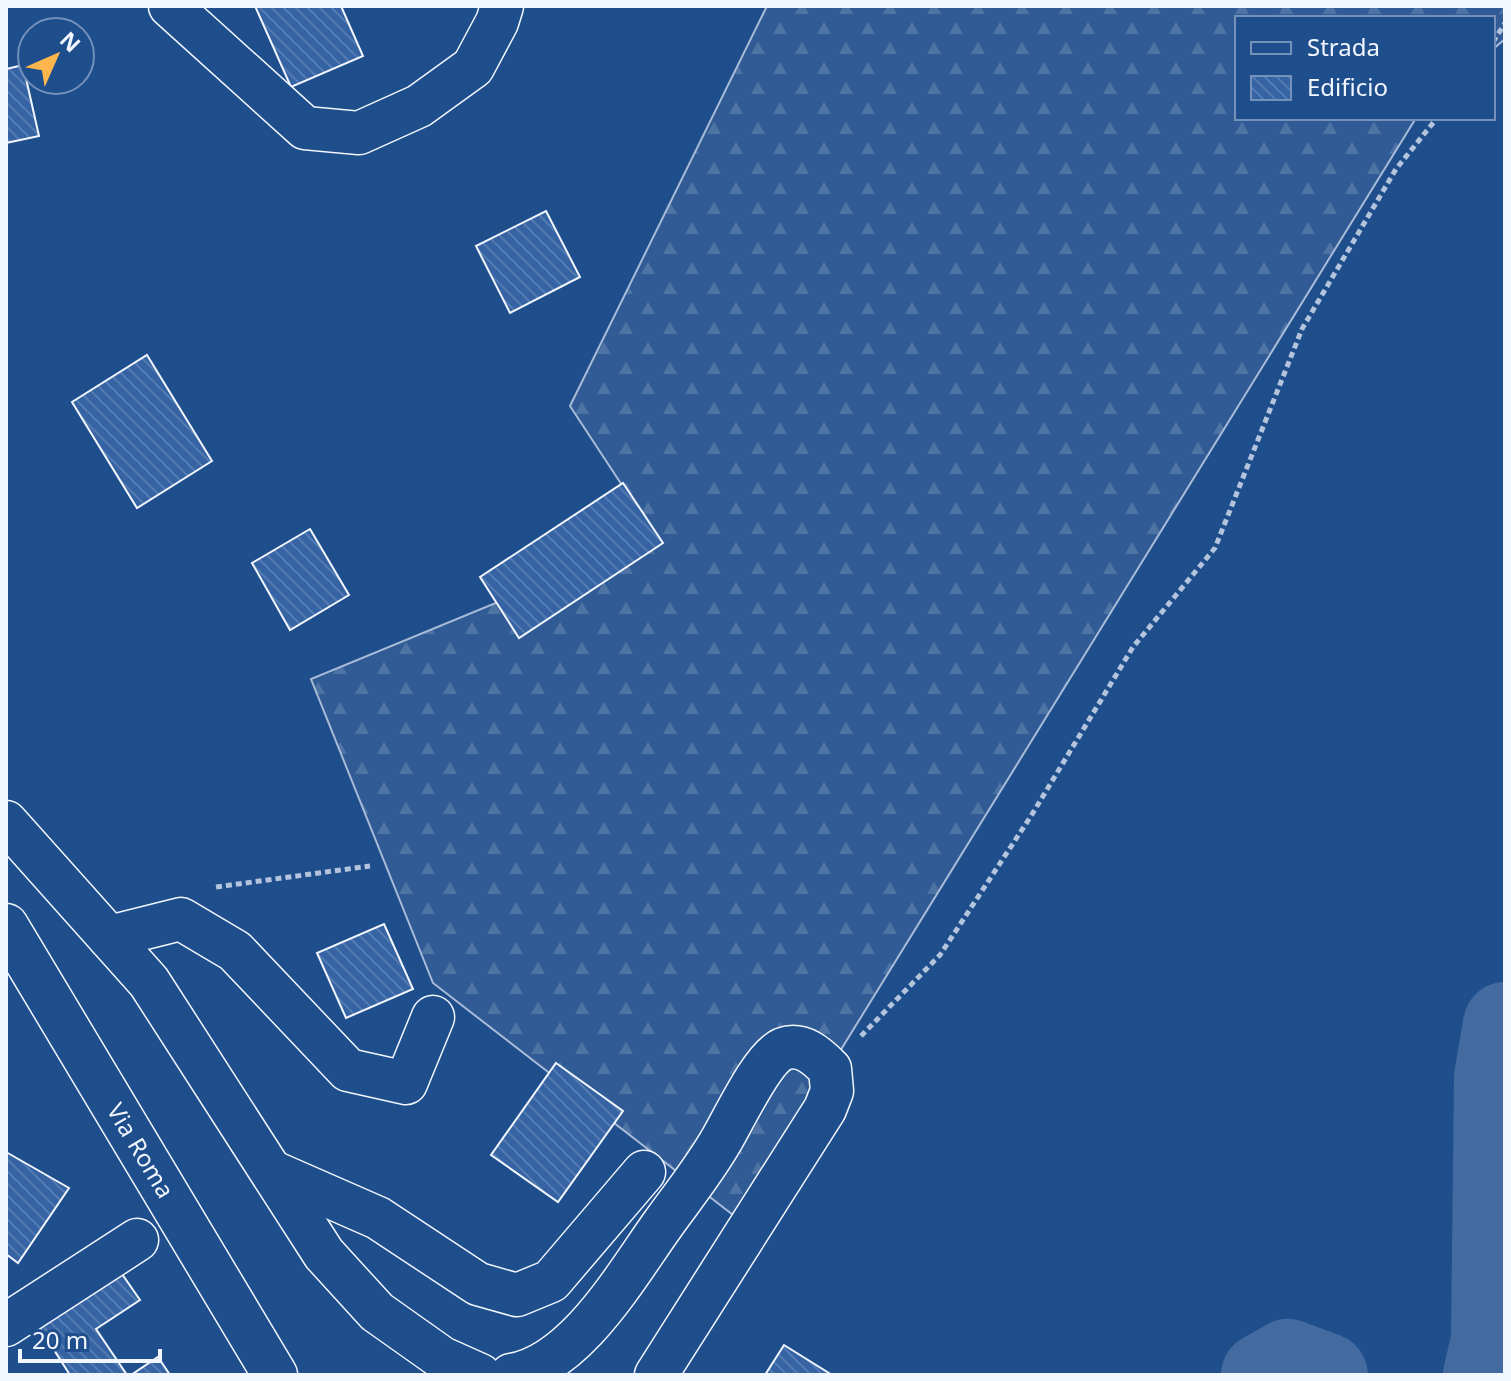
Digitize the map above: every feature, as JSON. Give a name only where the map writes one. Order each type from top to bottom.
[{"type":"street","points":[[170,6],[305,128],[359,133],[419,106],[473,67],[502,6]]},
{"type":"street","points":[[6,822],[149,982],[324,1254],[377,1312],[442,1358],[480,1375]]},
{"type":"street","points":[[109,937],[181,919],[235,951],[348,1070],[406,1083],[433,1017]]},
{"type":"street","name":"Via Roma","points":[[6,926],[275,1375]]},
{"type":"street","points":[[511,1375],[547,1362],[601,1309],[717,1148],[766,1065],[779,1051],[794,1046],[814,1053],[830,1069],[832,1091],[825,1109],[656,1375]]},
{"type":"street","points":[[273,1172],[378,1218],[478,1284],[517,1295],[551,1281],[644,1172]]},
{"type":"street","points":[[6,1325],[137,1240]]},
{"type":"path","points":[[830,1069],[940,955],[1031,816],[1133,647],[1215,548],[1302,329],[1396,169],[1435,120]]},
{"type":"path","points":[[202,889],[370,866]]},
{"type":"green space","points":[[767,6],[1505,6],[1505,39],[1495,47],[1495,16],[1235,16],[1235,120],[1415,120],[737,1218],[433,983],[311,679],[656,537],[570,406]]},
{"type":"building","points":[[255,6],[341,6],[363,56],[291,87]]},
{"type":"building","points":[[16,67],[16,96],[30,96],[39,136],[6,143],[6,69]]},
{"type":"building","points":[[546,211],[580,277],[510,313],[476,246]]},
{"type":"building","points":[[147,355],[212,461],[137,508],[72,402]]},
{"type":"building","points":[[623,483],[663,543],[519,638],[480,577]]},
{"type":"building","points":[[310,529],[349,595],[290,630],[252,563]]},
{"type":"building","points":[[384,924],[413,989],[346,1018],[317,953]]},
{"type":"building","points":[[556,1063],[623,1111],[558,1202],[491,1155]]},
{"type":"building","points":[[6,1152],[69,1188],[18,1263],[6,1254]]},
{"type":"building","points":[[122,1274],[140,1300],[96,1329],[127,1375],[70,1375],[40,1328]]},
{"type":"building","points":[[784,1345],[832,1375],[765,1375]]},
{"type":"building","points":[[158,1357],[170,1375],[131,1375]]},
{"type":"waterway","points":[[1485,1375],[1493,1340],[1496,1077],[1505,1024]]},
{"type":"waterway","points":[[1263,1375],[1288,1361],[1326,1375]]}]
